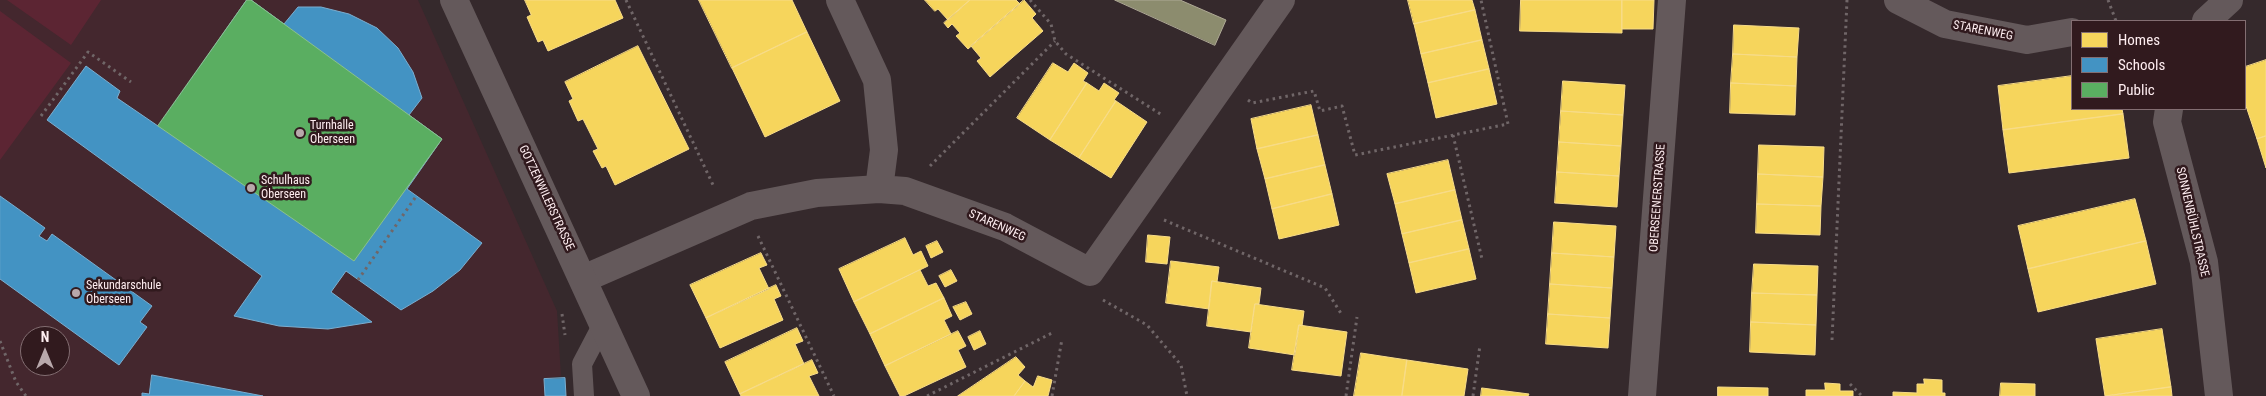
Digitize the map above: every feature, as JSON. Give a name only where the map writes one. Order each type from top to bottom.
[{"type":"street","name":"GOTZENWILERSTRASSE","points":[[454,0],[636,396]]},
{"type":"street","points":[[840,0],[877,80],[884,150],[892,190]]},
{"type":"street","name":"STARENWEG","points":[[583,279],[739,211],[817,193],[892,190],[1005,227],[1090,272],[1281,0]]},
{"type":"street","name":"OBERSEENERSTRASSE","points":[[1642,396],[1672,0]]},
{"type":"street","name":"STARENWEG","points":[[1898,0],[1945,24],[2027,40],[2071,32]]},
{"type":"street","points":[[2207,20],[2229,0]]},
{"type":"street","name":"SONNENBÜHLSTRASSE","points":[[2169,110],[2167,122],[2204,262],[2219,396]]},
{"type":"lane","points":[[584,396],[582,364],[603,324]]},
{"type":"path","points":[[626,0],[739,211],[760,243],[834,396]]},
{"type":"path","points":[[1030,0],[1051,24],[1055,41],[1066,54],[1188,132]]},
{"type":"path","points":[[1223,83],[1252,103],[1314,91],[1320,111],[1342,106],[1355,155],[1508,124],[1481,0]]},
{"type":"path","points":[[1832,340],[1848,0]]},
{"type":"path","points":[[2108,0],[2116,20]]},
{"type":"path","points":[[892,190],[1055,41]]},
{"type":"path","points":[[41,116],[88,52],[131,82]]},
{"type":"path","points":[[1453,135],[1482,259]]},
{"type":"path","points":[[358,280],[417,195]]},
{"type":"path","points":[[1136,208],[1325,288],[1342,315]]},
{"type":"path","points":[[1100,299],[1147,325],[1181,365],[1187,396]]},
{"type":"path","points":[[1346,396],[1357,317]]},
{"type":"path","points":[[927,396],[1052,333]]},
{"type":"path","points":[[1052,396],[1062,339]]},
{"type":"path","points":[[0,341],[16,382],[26,396]]},
{"type":"path","points":[[1473,396],[1480,345]]},
{"type":"path","points":[[1850,384],[1862,396]]},
{"type":"shaded area","name":"Schulhaus Oberseen","points":[[0,0],[418,0],[557,311],[561,376],[544,379],[545,396],[0,396]]},
{"type":"shaded area","points":[[7,0],[101,0],[71,45]]},
{"type":"shaded area","points":[[0,11],[71,63],[0,160]]},
{"type":"building: Homes","points":[[525,0],[615,0],[623,18],[548,51],[543,40],[538,42],[527,17],[531,15]]},
{"type":"building: Homes","points":[[699,0],[792,0],[807,32],[732,68]]},
{"type":"building: Homes","points":[[925,0],[970,0],[948,20],[938,9],[935,11]]},
{"type":"building: Homes","points":[[970,0],[1016,0],[1020,4],[968,49],[956,36],[960,33],[952,24],[948,28],[944,23]]},
{"type":"building: Homes","points":[[1024,0],[1036,14],[1032,18],[1043,31],[990,77],[977,61],[981,58],[971,46]]},
{"type":"building: Homes","points":[[1408,0],[1472,0],[1475,10],[1414,24]]},
{"type":"building: Homes","points":[[1521,0],[1622,0],[1622,33],[1520,31]]},
{"type":"building: Homes","points":[[1622,0],[1654,0],[1653,29],[1622,29]]},
{"type":"building: Homes","points":[[1475,10],[1482,40],[1421,54],[1414,24]]},
{"type":"building: Homes","points":[[1734,25],[1799,28],[1797,57],[1733,54]]},
{"type":"building: Homes","points":[[807,32],[840,101],[765,137],[732,68]]},
{"type":"building: Homes","points":[[1482,40],[1489,69],[1428,83],[1421,54]]},
{"type":"building: Homes","points":[[638,46],[689,149],[615,185],[606,166],[602,168],[593,151],[598,149],[583,119],[578,121],[569,101],[573,99],[565,82]]},
{"type":"building: Homes","points":[[1733,54],[1797,57],[1796,86],[1731,83]]},
{"type":"building: Homes","points":[[2266,60],[2266,136],[2257,139],[2246,106],[2246,67]]},
{"type":"building: Homes","points":[[1053,63],[1068,72],[1074,63],[1088,73],[1083,81],[1087,83],[1050,140],[1017,118]]},
{"type":"building: Homes","points":[[1489,69],[1497,104],[1436,118],[1428,83]]},
{"type":"building: Homes","points":[[2071,76],[2071,110],[2122,110],[2123,114],[2003,130],[1998,86]]},
{"type":"building: Homes","points":[[1563,81],[1625,85],[1623,115],[1561,111]]},
{"type":"building: Homes","points":[[1087,83],[1099,91],[1104,83],[1119,93],[1114,100],[1116,101],[1079,158],[1050,140]]},
{"type":"building: Homes","points":[[1731,83],[1796,86],[1795,115],[1730,113]]},
{"type":"building: Homes","points":[[1116,101],[1147,122],[1111,178],[1079,158]]},
{"type":"building: Homes","points":[[1311,105],[1318,135],[1257,149],[1251,119]]},
{"type":"building: Homes","points":[[1561,111],[1623,115],[1621,146],[1559,142]]},
{"type":"building: Homes","points":[[2123,114],[2129,158],[2009,173],[2003,130]]},
{"type":"building: Homes","points":[[1318,135],[1325,165],[1265,179],[1257,149]]},
{"type":"building: Homes","points":[[2266,136],[2266,168],[2257,139]]},
{"type":"building: Homes","points":[[1559,142],[1621,146],[1619,176],[1557,172]]},
{"type":"building: Homes","points":[[1759,145],[1824,147],[1823,177],[1758,174]]},
{"type":"building: Homes","points":[[1448,160],[1455,190],[1395,204],[1387,174]]},
{"type":"building: Homes","points":[[1325,165],[1332,194],[1272,209],[1265,179]]},
{"type":"building: Homes","points":[[1557,172],[1619,176],[1617,207],[1555,203]]},
{"type":"building: Homes","points":[[1758,174],[1823,177],[1821,206],[1757,204]]},
{"type":"building: Homes","points":[[1455,190],[1462,220],[1402,234],[1395,204]]},
{"type":"building: Homes","points":[[1332,194],[1339,225],[1279,239],[1272,209]]},
{"type":"building: Homes","points":[[2135,199],[2146,241],[2028,269],[2018,226]]},
{"type":"building: Homes","points":[[1757,204],[1821,206],[1820,235],[1756,233]]},
{"type":"building: Homes","points":[[1462,220],[1469,249],[1409,263],[1402,234]]},
{"type":"building: Homes","points":[[1554,222],[1616,226],[1614,257],[1552,253]]},
{"type":"building: Homes","points":[[1148,235],[1170,237],[1167,264],[1146,262]]},
{"type":"building: Homes","points":[[905,238],[913,255],[921,251],[928,266],[854,302],[839,269]]},
{"type":"building: Homes","points":[[937,241],[943,252],[931,258],[926,246]]},
{"type":"building: Homes","points":[[2146,241],[2156,284],[2038,312],[2028,269]]},
{"type":"building: Homes","points":[[1469,249],[1476,279],[1416,293],[1409,263]]},
{"type":"building: Homes","points":[[761,253],[767,265],[759,268],[769,289],[706,318],[690,285]]},
{"type":"building: Homes","points":[[1552,253],[1614,257],[1612,288],[1550,284]]},
{"type":"building: Homes","points":[[1171,261],[1219,267],[1217,282],[1212,281],[1209,309],[1166,303]]},
{"type":"building: Homes","points":[[1754,264],[1818,266],[1817,295],[1752,293]]},
{"type":"building: Homes","points":[[920,270],[928,286],[936,283],[944,298],[870,334],[854,302]]},
{"type":"building: Homes","points":[[951,270],[957,281],[945,287],[939,276]]},
{"type":"building: Homes","points":[[1212,281],[1261,288],[1259,304],[1255,304],[1251,332],[1207,326]]},
{"type":"building: Homes","points":[[1550,284],[1612,288],[1610,318],[1548,314]]},
{"type":"building: Homes","points":[[776,285],[781,296],[774,299],[783,320],[720,348],[706,318]]},
{"type":"building: Homes","points":[[1752,293],[1817,295],[1816,325],[1751,322]]},
{"type":"building: Homes","points":[[944,298],[952,316],[944,320],[951,334],[885,366],[870,334]]},
{"type":"building: Homes","points":[[966,302],[972,314],[960,320],[953,307]]},
{"type":"building: Homes","points":[[1255,304],[1304,311],[1302,326],[1299,325],[1295,355],[1249,348]]},
{"type":"building: Homes","points":[[1548,314],[1610,318],[1608,348],[1546,344]]},
{"type":"building: Homes","points":[[1751,322],[1816,325],[1815,355],[1750,352]]},
{"type":"building: Homes","points":[[1299,325],[1347,332],[1341,376],[1292,370]]},
{"type":"building: Homes","points":[[797,328],[803,341],[795,344],[804,364],[740,394],[725,362]]},
{"type":"building: Homes","points":[[2162,329],[2171,387],[2105,396],[2096,339]]},
{"type":"building: Homes","points":[[958,331],[966,346],[958,350],[966,367],[904,396],[900,396],[885,366]]},
{"type":"building: Homes","points":[[980,331],[986,344],[974,350],[968,337]]},
{"type":"building: Homes","points":[[1361,353],[1407,360],[1402,396],[1354,396]]},
{"type":"building: Homes","points":[[1016,357],[1025,367],[1018,375],[1025,381],[1014,396],[958,396]]},
{"type":"building: Homes","points":[[812,360],[818,373],[809,376],[819,396],[741,396],[740,394]]},
{"type":"building: Homes","points":[[1407,360],[1468,369],[1464,396],[1402,396]]},
{"type":"building: Homes","points":[[1038,376],[1052,380],[1048,396],[1014,396],[1025,381],[1033,387]]},
{"type":"building: Homes","points":[[1924,379],[1942,380],[1942,393],[1945,393],[1945,396],[1893,396],[1893,392],[1917,393],[1917,384],[1924,384]]},
{"type":"building: Homes","points":[[1825,383],[1840,384],[1840,391],[1853,391],[1853,396],[1806,396],[1806,390],[1825,390]]},
{"type":"building: Homes","points":[[2001,383],[2035,384],[2035,396],[2000,396]]},
{"type":"building: Homes","points":[[1718,387],[1768,388],[1768,396],[1718,396]]},
{"type":"building: Homes","points":[[2171,387],[2172,396],[2106,396]]},
{"type":"building: Homes","points":[[1482,388],[1529,394],[1528,396],[1481,396]]},
{"type":"building: Schools","points":[[247,0],[251,0],[284,24],[298,7],[321,7],[349,14],[377,28],[398,48],[413,72],[422,98],[409,115],[442,139],[407,189],[482,243],[460,270],[433,291],[401,310],[346,271],[331,292],[372,322],[328,329],[279,326],[234,316],[262,276],[47,120],[86,66],[120,91],[117,98],[158,126]]},
{"type":"building: Schools","name":"Sekundarschule Oberseen","points":[[0,196],[45,228],[39,236],[47,241],[52,234],[152,306],[140,322],[147,327],[119,365],[70,330],[70,326],[65,326],[0,279]]},
{"type":"building: Schools","points":[[152,375],[263,396],[142,396],[142,393],[149,394]]},
{"type":"building: Schools","points":[[565,378],[566,396],[545,396],[544,379]]},
{"type":"building: Public","name":"Turnhalle Oberseen","points":[[247,0],[251,0],[442,139],[354,261],[158,126]]},
{"type":"building: Industry","points":[[1115,0],[1180,0],[1226,20],[1215,45]]},
{"type":"place","name":"Turnhalle Oberseen","points":[[300,133]]},
{"type":"place","name":"Schulhaus Oberseen","points":[[251,188]]},
{"type":"place","name":"Sekundarschule Oberseen","points":[[76,293]]}]
